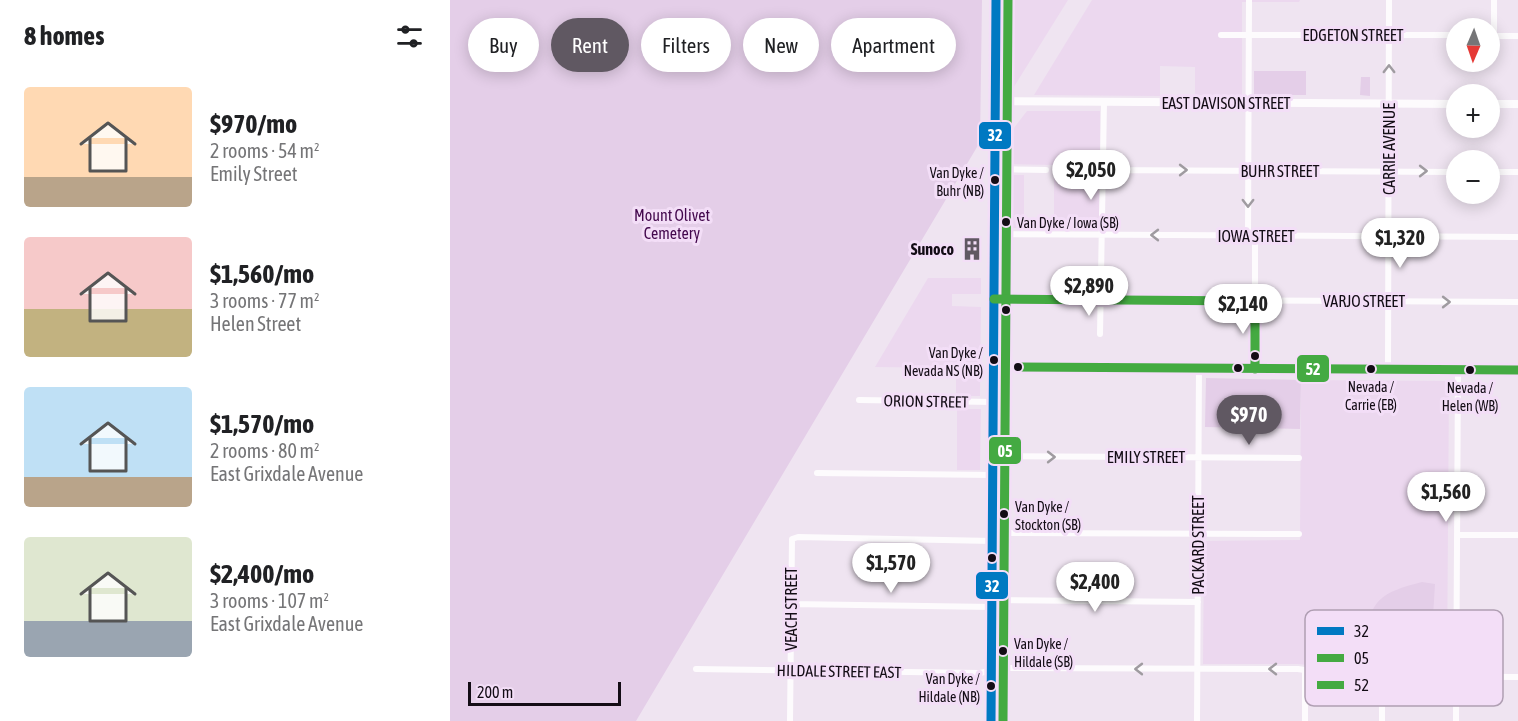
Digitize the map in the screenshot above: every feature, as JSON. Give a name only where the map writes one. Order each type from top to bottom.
[{"type":"main road","points":[[991,721],[996,0]]},
{"type":"main road","name":"EAST DAVISON STREET","points":[[995,101],[1446,104]]},
{"type":"main road","points":[[1500,104],[1518,104]]},
{"type":"street","points":[[1248,236],[1249,0]]},
{"type":"street","name":"CARRIE AVENUE","points":[[1388,369],[1389,0]]},
{"type":"street","points":[[1493,18],[1494,0]]},
{"type":"street","name":"EDGETON STREET","points":[[1221,35],[1446,35]]},
{"type":"street","points":[[1500,36],[1518,36]]},
{"type":"street","points":[[1100,334],[1104,102]]},
{"type":"street","points":[[995,169],[1046,170]]},
{"type":"street","name":"BUHR STREET","points":[[1103,170],[1446,172]]},
{"type":"street","points":[[1500,172],[1518,172]]},
{"type":"street","name":"IOWA STREET","points":[[994,234],[1518,237]]},
{"type":"street","points":[[1255,236],[1255,369]]},
{"type":"street","name":"VARJO STREET","points":[[994,299],[1518,302]]},
{"type":"street","points":[[993,366],[1518,370]]},
{"type":"street","name":"PACKARD STREET","points":[[1197,721],[1200,368]]},
{"type":"street","points":[[1457,610],[1458,369]]},
{"type":"street","name":"ORION STREET","points":[[859,400],[993,402]]},
{"type":"street","name":"EMILY STREET","points":[[993,456],[1299,458]]},
{"type":"street","points":[[817,473],[992,476]]},
{"type":"street","points":[[992,537],[1299,534]]},
{"type":"street","points":[[1457,535],[1518,535]]},
{"type":"street","name":"VEACH STREET","points":[[790,721],[792,539],[798,537],[992,537]]},
{"type":"street","points":[[791,604],[1198,602]]},
{"type":"street","name":"HILDALE STREET EAST","points":[[696,669],[1305,670]]},
{"type":"street","points":[[1305,670],[1305,721]]},
{"type":"street","name":"HILDALE STREET EAST","points":[[1503,677],[1518,677]]},
{"type":"street","points":[[1456,706],[1456,721]]},
{"type":"shaded area","points":[[1008,0],[1068,0],[1010,93],[1008,93]]},
{"type":"shaded area","points":[[1092,0],[1300,0],[1299,2],[1242,2],[1242,96],[1195,95],[1195,67],[1160,66],[1160,96],[1034,95]]},
{"type":"shaded area","points":[[1027,111],[1100,111],[1100,230],[1054,229],[1054,165],[1006,164],[1007,137]]},
{"type":"shaded area","points":[[1006,175],[1024,175],[1024,228],[1006,228]]},
{"type":"shaded area","points":[[928,278],[981,278],[981,294],[952,294],[952,306],[981,307],[980,396],[956,396],[956,368],[875,367]]},
{"type":"shaded area","points":[[1301,380],[1449,381],[1447,610],[1305,610],[1305,665],[1203,664],[1204,541],[1300,540]]},
{"type":"shaded area","points":[[957,409],[981,409],[980,470],[957,470]]},
{"type":"green space","name":"Mount Olivet Cemetery","points":[[450,0],[982,0],[980,142],[636,721],[450,721]]},
{"type":"green space","points":[[1254,71],[1306,71],[1306,95],[1254,95]]},
{"type":"green space","points":[[1361,77],[1370,77],[1370,96],[1360,95]]},
{"type":"green space","points":[[1206,378],[1301,380],[1300,429],[1205,427]]},
{"type":"green space","points":[[1422,582],[1435,584],[1433,610],[1373,610],[1385,596]]},
{"type":"transit line","name":"32","points":[[991,721],[996,0]]},
{"type":"transit line","name":"05","points":[[1003,721],[1008,0]]},
{"type":"transit line","name":"52","points":[[994,299],[1255,301],[1255,369]]},
{"type":"transit line","name":"52","points":[[1018,367],[1518,370]]},
{"type":"place","name":"Van Dyke / Buhr (NB)","points":[[995,180]]},
{"type":"place","name":"Van Dyke / Iowa (SB)","points":[[1006,222]]},
{"type":"place","name":"Sunoco","points":[[972,249]]},
{"type":"place","name":"Van Dyke / Nevada NS (NB)","points":[[994,360]]},
{"type":"place","name":"Nevada / Carrie (EB)","points":[[1371,369]]},
{"type":"place","name":"Nevada / Helen (WB)","points":[[1470,370]]},
{"type":"place","name":"Van Dyke / Stockton (SB)","points":[[1004,514]]},
{"type":"place","name":"Van Dyke / Hildale (SB)","points":[[1003,651]]},
{"type":"place","name":"Van Dyke / Hildale (NB)","points":[[991,686]]}]
